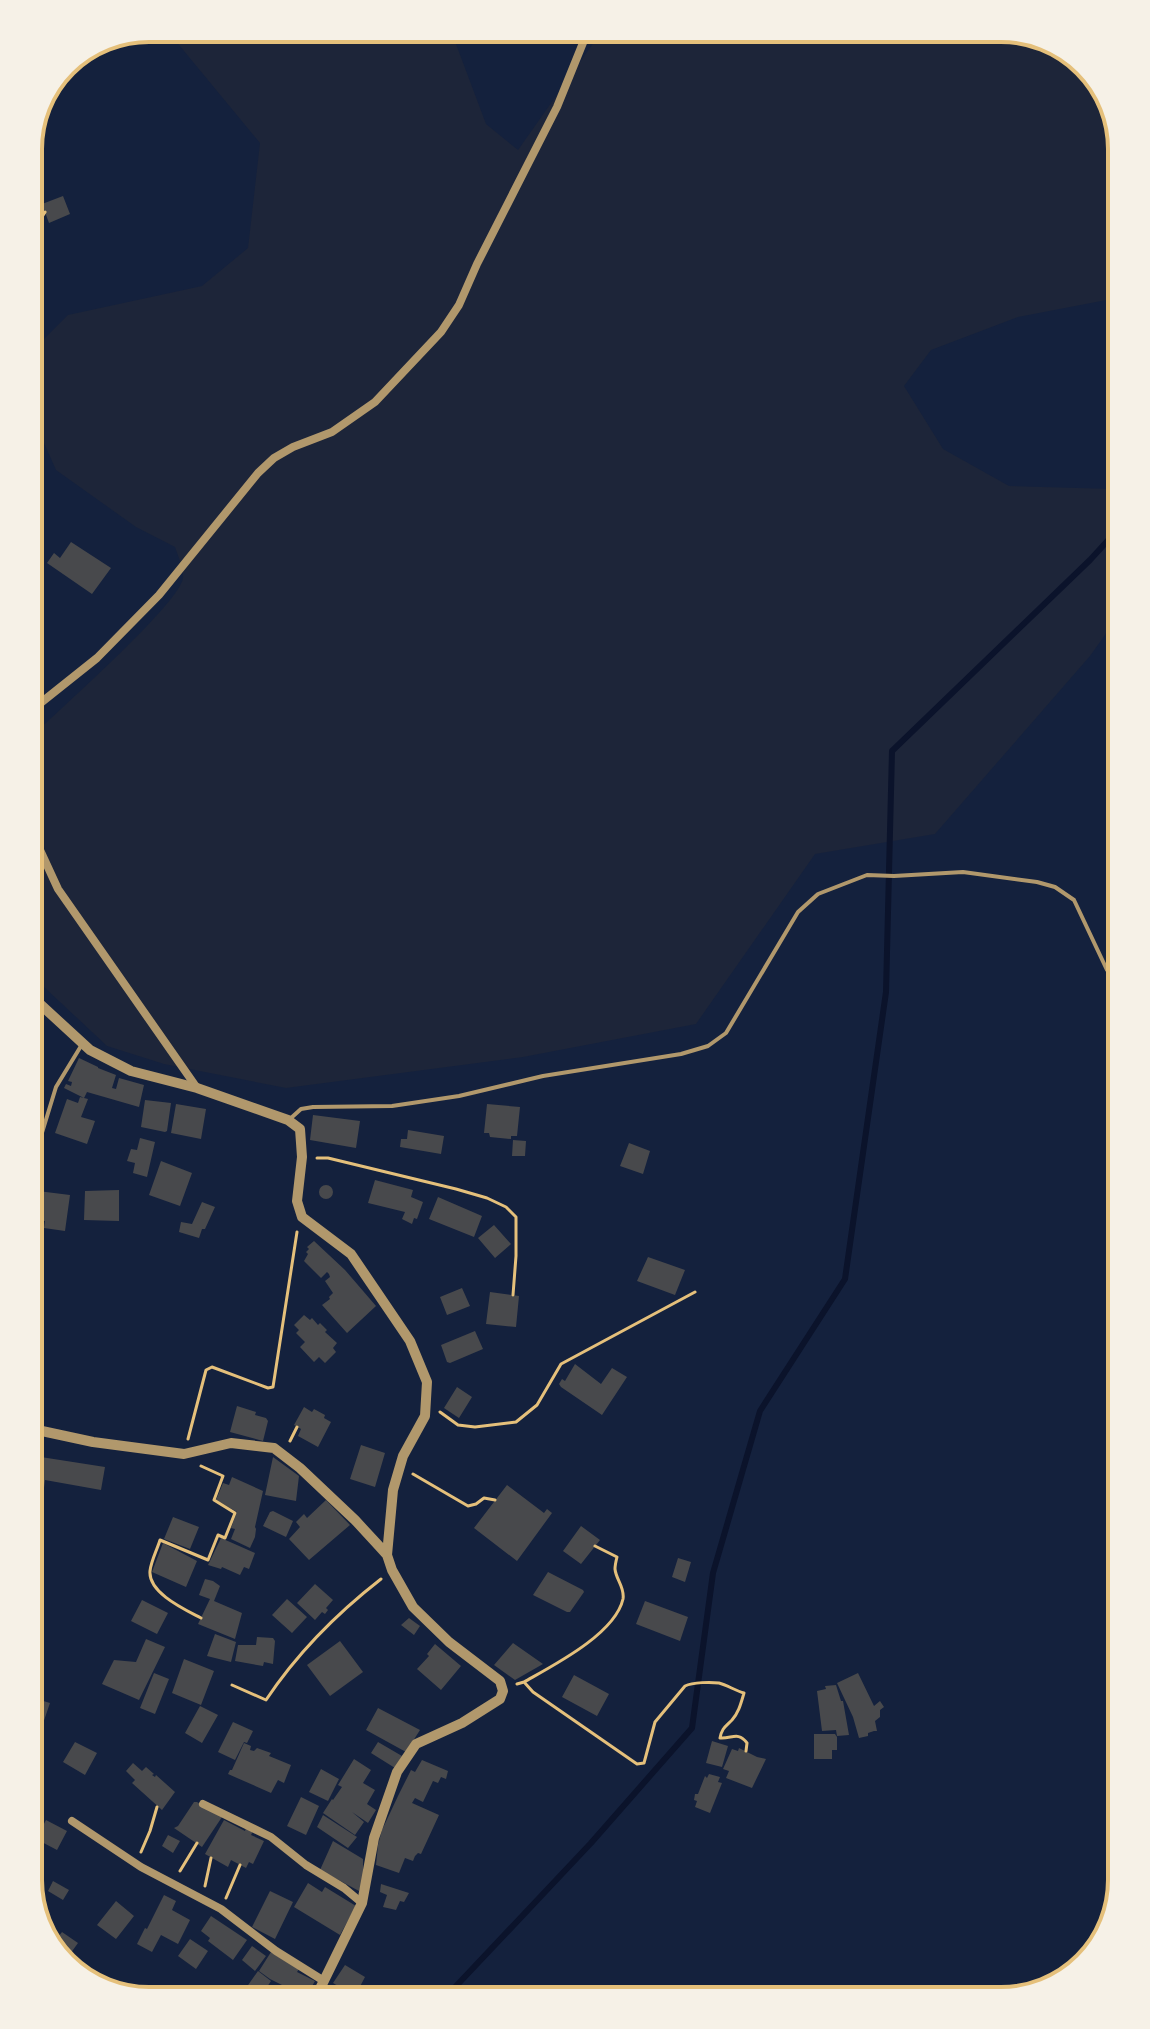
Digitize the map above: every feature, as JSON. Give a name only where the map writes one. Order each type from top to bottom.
[{"type":"street","points":[[42,702],[97,658],[159,595],[258,473],[274,458],[332,432],[375,402],[441,332],[459,305],[557,107],[583,42]]},
{"type":"street","points":[[42,854],[58,889],[197,1088]]},
{"type":"street","points":[[42,1006],[90,1050],[131,1071],[197,1088],[288,1120],[300,1129],[302,1157],[297,1201],[302,1217],[351,1254],[410,1341],[427,1382],[425,1416],[400,1465],[393,1490],[387,1555],[413,1607],[449,1642],[500,1681],[503,1691],[500,1699],[462,1723],[416,1744],[397,1772],[374,1838],[362,1903],[321,1987]]},
{"type":"street","points":[[42,1431],[93,1442],[184,1454],[231,1443],[274,1448],[355,1520],[387,1555]]},
{"type":"street","points":[[203,1804],[271,1837],[362,1903]]},
{"type":"street","points":[[72,1821],[135,1863],[221,1909],[276,1951],[324,1981]]},
{"type":"lane","points":[[288,1120],[301,1109],[392,1106],[459,1096],[543,1076],[681,1054],[708,1046],[726,1033],[798,912],[818,894],[867,875],[963,872],[1055,887],[1074,900],[1108,971]]},
{"type":"lane","points":[[42,1133],[56,1087],[82,1044]]},
{"type":"path","points":[[42,218],[45,212]]},
{"type":"path","points":[[302,1157],[328,1158],[456,1189],[506,1207],[516,1217],[513,1295]]},
{"type":"path","points":[[201,1618],[173,1603],[153,1584],[149,1574],[160,1540],[208,1560],[218,1535],[225,1538],[235,1513],[214,1500],[223,1476],[200,1466],[184,1454],[206,1370],[212,1367],[268,1388],[273,1387],[302,1217]]},
{"type":"path","points":[[426,1402],[458,1425],[475,1427],[516,1422],[537,1405],[561,1364],[695,1292]]},
{"type":"path","points":[[400,1465],[468,1506],[484,1498],[495,1500]]},
{"type":"path","points":[[502,1687],[524,1682],[580,1649],[598,1635],[621,1604],[624,1594],[615,1571],[617,1557],[595,1546]]},
{"type":"path","points":[[232,1685],[266,1700],[282,1675],[325,1627],[392,1570]]},
{"type":"path","points":[[524,1682],[533,1692],[637,1764],[644,1763],[655,1722],[685,1686],[692,1682],[720,1683],[744,1693],[740,1709],[722,1729],[720,1738],[743,1737],[747,1743],[746,1751]]},
{"type":"path","points":[[135,1863],[157,1807]]},
{"type":"path","points":[[172,1883],[197,1843]]},
{"type":"path","points":[[202,1898],[211,1858]]},
{"type":"path","points":[[221,1909],[240,1865]]},
{"type":"shaded area","points":[[177,42],[455,42],[486,124],[518,150],[594,42],[1008,42],[1036,48],[1061,60],[1082,78],[1097,101],[1108,149],[1108,300],[1018,317],[931,350],[904,386],[943,449],[1009,486],[1108,489],[1108,631],[1090,656],[935,834],[815,854],[696,1024],[523,1057],[286,1088],[164,1064],[107,1046],[42,985],[42,725],[99,674],[164,608],[177,590],[183,574],[175,547],[136,527],[56,470],[42,438],[42,341],[68,315],[202,286],[248,248],[260,143]]},
{"type":"building","points":[[63,196],[70,214],[49,223],[42,204]]},
{"type":"building","points":[[71,542],[111,568],[92,594],[47,563],[54,553],[60,558]]},
{"type":"building","points":[[79,1058],[116,1075],[112,1088],[116,1089],[119,1078],[144,1085],[139,1107],[87,1092],[84,1098],[64,1088],[66,1084],[71,1086],[72,1082],[68,1081]]},
{"type":"building","points":[[80,1097],[88,1099],[81,1117],[95,1121],[87,1144],[55,1133],[67,1099],[78,1103]]},
{"type":"building","points":[[145,1100],[171,1103],[167,1131],[141,1127]]},
{"type":"building","points":[[176,1104],[206,1109],[201,1139],[171,1133]]},
{"type":"building","points":[[487,1104],[520,1107],[517,1136],[511,1136],[511,1139],[490,1137],[489,1133],[484,1133]]},
{"type":"building","points":[[313,1115],[360,1121],[356,1148],[310,1140]]},
{"type":"building","points":[[408,1130],[444,1136],[441,1154],[400,1147],[401,1139],[407,1139]]},
{"type":"building","points":[[140,1138],[155,1142],[147,1177],[133,1173],[135,1163],[127,1161],[131,1149],[137,1150]]},
{"type":"building","points":[[513,1140],[526,1141],[525,1156],[512,1156]]},
{"type":"building","points":[[629,1143],[650,1151],[643,1174],[620,1166]]},
{"type":"building","points":[[161,1161],[192,1173],[180,1206],[149,1195]]},
{"type":"building","points":[[375,1180],[413,1190],[411,1197],[423,1202],[412,1224],[402,1219],[405,1212],[368,1203]]},
{"type":"building","points":[[326,1185],[333,1192],[326,1199],[319,1192]]},
{"type":"building","points":[[119,1190],[119,1221],[84,1220],[85,1191]]},
{"type":"building","points":[[42,1192],[70,1195],[65,1231],[44,1228],[45,1221],[42,1221]]},
{"type":"building","points":[[438,1197],[482,1216],[474,1237],[429,1219]]},
{"type":"building","points":[[202,1202],[215,1207],[199,1238],[179,1232],[181,1222],[192,1224]]},
{"type":"building","points":[[494,1225],[511,1244],[495,1258],[478,1238]]},
{"type":"building","points":[[314,1241],[345,1270],[376,1306],[347,1333],[322,1305],[333,1293],[325,1281],[329,1274],[327,1272],[321,1278],[304,1261],[308,1254],[307,1247]]},
{"type":"building","points":[[648,1257],[685,1270],[675,1295],[637,1281]]},
{"type":"building","points":[[462,1288],[470,1306],[447,1315],[440,1297]]},
{"type":"building","points":[[490,1292],[519,1296],[516,1327],[486,1324]]},
{"type":"building","points":[[304,1315],[318,1325],[320,1323],[337,1343],[333,1348],[336,1352],[325,1363],[319,1357],[314,1362],[300,1347],[305,1342],[296,1333],[299,1330],[294,1325]]},
{"type":"building","points":[[475,1331],[483,1349],[447,1362],[441,1345]]},
{"type":"building","points":[[575,1364],[601,1384],[612,1368],[627,1377],[602,1415],[559,1384],[562,1379],[565,1381]]},
{"type":"building","points":[[457,1387],[472,1397],[459,1418],[444,1408]]},
{"type":"building","points":[[237,1406],[266,1418],[263,1441],[230,1432]]},
{"type":"building","points":[[304,1407],[325,1415],[324,1418],[331,1422],[318,1447],[298,1436],[301,1429],[294,1425]]},
{"type":"building","points":[[361,1445],[385,1453],[375,1487],[350,1479]]},
{"type":"building","points":[[42,1457],[105,1467],[101,1490],[45,1480],[42,1504]]},
{"type":"building","points":[[273,1457],[299,1476],[296,1501],[265,1495]]},
{"type":"building","points":[[232,1477],[263,1491],[255,1537],[250,1548],[231,1539],[237,1512],[216,1500],[223,1483],[229,1485]]},
{"type":"building","points":[[507,1485],[544,1513],[547,1509],[552,1513],[517,1561],[474,1528]]},
{"type":"building","points":[[326,1500],[350,1525],[309,1560],[289,1539],[300,1527],[296,1522],[304,1514],[307,1518]]},
{"type":"building","points":[[273,1511],[293,1521],[286,1537],[263,1526]]},
{"type":"building","points":[[173,1517],[199,1527],[190,1549],[164,1539]]},
{"type":"building","points":[[581,1526],[600,1540],[581,1564],[563,1551]]},
{"type":"building","points":[[221,1538],[255,1553],[249,1569],[244,1567],[240,1575],[208,1565]]},
{"type":"building","points":[[163,1543],[197,1561],[186,1587],[152,1572]]},
{"type":"building","points":[[678,1558],[691,1562],[685,1582],[672,1577]]},
{"type":"building","points":[[548,1572],[583,1590],[570,1612],[533,1595]]},
{"type":"building","points":[[205,1579],[220,1586],[214,1601],[242,1613],[235,1639],[198,1624],[210,1599],[199,1595]]},
{"type":"building","points":[[315,1584],[333,1600],[325,1614],[322,1612],[315,1620],[297,1603]]},
{"type":"building","points":[[287,1599],[307,1617],[292,1633],[272,1615]]},
{"type":"building","points":[[142,1600],[168,1613],[157,1634],[131,1621]]},
{"type":"building","points":[[645,1601],[688,1617],[680,1641],[636,1624]]},
{"type":"building","points":[[409,1618],[420,1626],[414,1635],[401,1625]]},
{"type":"building","points":[[215,1634],[236,1642],[231,1662],[207,1656]]},
{"type":"building","points":[[257,1637],[273,1638],[275,1641],[273,1664],[264,1662],[263,1666],[235,1661],[238,1645],[256,1645]]},
{"type":"building","points":[[146,1639],[165,1647],[139,1700],[102,1684],[114,1660],[136,1662]]},
{"type":"building","points":[[340,1641],[363,1672],[330,1696],[307,1665]]},
{"type":"building","points":[[513,1643],[543,1664],[515,1680],[494,1665]]},
{"type":"building","points":[[435,1644],[461,1666],[441,1690],[417,1669]]},
{"type":"building","points":[[184,1659],[214,1671],[201,1705],[172,1693]]},
{"type":"building","points":[[154,1673],[169,1679],[155,1714],[140,1708]]},
{"type":"building","points":[[858,1673],[874,1706],[880,1701],[884,1707],[875,1721],[877,1731],[859,1738],[837,1683]]},
{"type":"building","points":[[574,1675],[609,1694],[597,1716],[562,1697]]},
{"type":"building","points":[[836,1685],[843,1701],[849,1735],[837,1736],[836,1730],[822,1731],[817,1691]]},
{"type":"building","points":[[42,1701],[50,1703],[42,1726]]},
{"type":"building","points":[[200,1706],[218,1715],[202,1743],[185,1733]]},
{"type":"building","points":[[378,1708],[420,1730],[406,1752],[366,1730]]},
{"type":"building","points":[[233,1722],[253,1731],[235,1760],[218,1752]]},
{"type":"building","points":[[814,1734],[835,1734],[837,1750],[832,1750],[832,1759],[814,1759]]},
{"type":"building","points":[[712,1741],[728,1746],[722,1767],[706,1763]]},
{"type":"building","points":[[75,1742],[97,1753],[85,1775],[63,1762]]},
{"type":"building","points":[[378,1742],[402,1756],[395,1768],[371,1753]]},
{"type":"building","points":[[244,1743],[251,1746],[250,1750],[257,1748],[271,1753],[269,1756],[291,1765],[284,1783],[278,1780],[271,1793],[228,1774]]},
{"type":"building","points":[[739,1748],[766,1759],[752,1788],[726,1778],[729,1771],[723,1769],[732,1749],[738,1751]]},
{"type":"building","points":[[354,1759],[371,1770],[363,1783],[375,1790],[367,1804],[376,1810],[368,1823],[352,1812],[364,1822],[355,1835],[323,1813],[342,1787],[338,1785]]},
{"type":"building","points":[[422,1760],[448,1771],[446,1779],[441,1777],[438,1783],[433,1781],[423,1802],[415,1798],[412,1803],[439,1815],[421,1854],[418,1853],[413,1861],[405,1858],[399,1873],[376,1865],[378,1845],[411,1770],[415,1772]]},
{"type":"building","points":[[133,1763],[142,1771],[146,1767],[175,1792],[162,1810],[132,1783],[135,1780],[126,1771]]},
{"type":"building","points":[[321,1769],[339,1779],[328,1801],[309,1792]]},
{"type":"building","points":[[709,1774],[720,1777],[718,1782],[722,1783],[710,1813],[695,1807],[697,1801],[694,1800],[705,1776],[707,1778]]},
{"type":"building","points":[[301,1797],[319,1806],[306,1835],[287,1826]]},
{"type":"building","points":[[194,1802],[222,1817],[202,1847],[174,1828]]},
{"type":"building","points":[[323,1815],[357,1837],[348,1848],[317,1827]]},
{"type":"building","points":[[46,1820],[67,1831],[57,1850],[42,1842],[42,1828]]},
{"type":"building","points":[[224,1820],[245,1831],[246,1828],[253,1831],[251,1835],[264,1841],[253,1864],[249,1862],[246,1868],[231,1860],[228,1867],[205,1854]]},
{"type":"building","points":[[168,1835],[180,1841],[173,1853],[162,1846]]},
{"type":"building","points":[[333,1841],[363,1859],[363,1880],[359,1891],[320,1870]]},
{"type":"building","points":[[53,1881],[69,1890],[63,1900],[48,1891]]},
{"type":"building","points":[[308,1883],[322,1892],[325,1887],[356,1906],[340,1935],[294,1907]]},
{"type":"building","points":[[381,1884],[409,1893],[396,1910],[383,1907],[387,1895],[380,1892]]},
{"type":"building","points":[[270,1891],[293,1902],[275,1939],[252,1927]]},
{"type":"building","points":[[164,1895],[176,1901],[172,1910],[190,1920],[178,1944],[161,1935],[152,1952],[137,1944]]},
{"type":"building","points":[[116,1901],[134,1916],[116,1939],[97,1925]]},
{"type":"building","points":[[211,1916],[247,1940],[233,1960],[208,1941],[210,1938],[201,1931]]},
{"type":"building","points":[[62,1932],[78,1943],[70,1953],[58,1937]]},
{"type":"building","points":[[190,1939],[208,1951],[196,1969],[178,1956]]},
{"type":"building","points":[[252,1946],[266,1956],[255,1971],[242,1960]]},
{"type":"building","points":[[271,1952],[315,1981],[312,1987],[286,1987],[259,1971]]},
{"type":"building","points":[[345,1965],[365,1977],[360,1987],[340,1987],[333,1983]]},
{"type":"building","points":[[258,1971],[271,1981],[267,1987],[247,1987]]},
{"type":"waterway","points":[[455,1987],[591,1843],[692,1728],[713,1573],[760,1411],[845,1279],[886,992],[892,751],[1108,540]]}]
